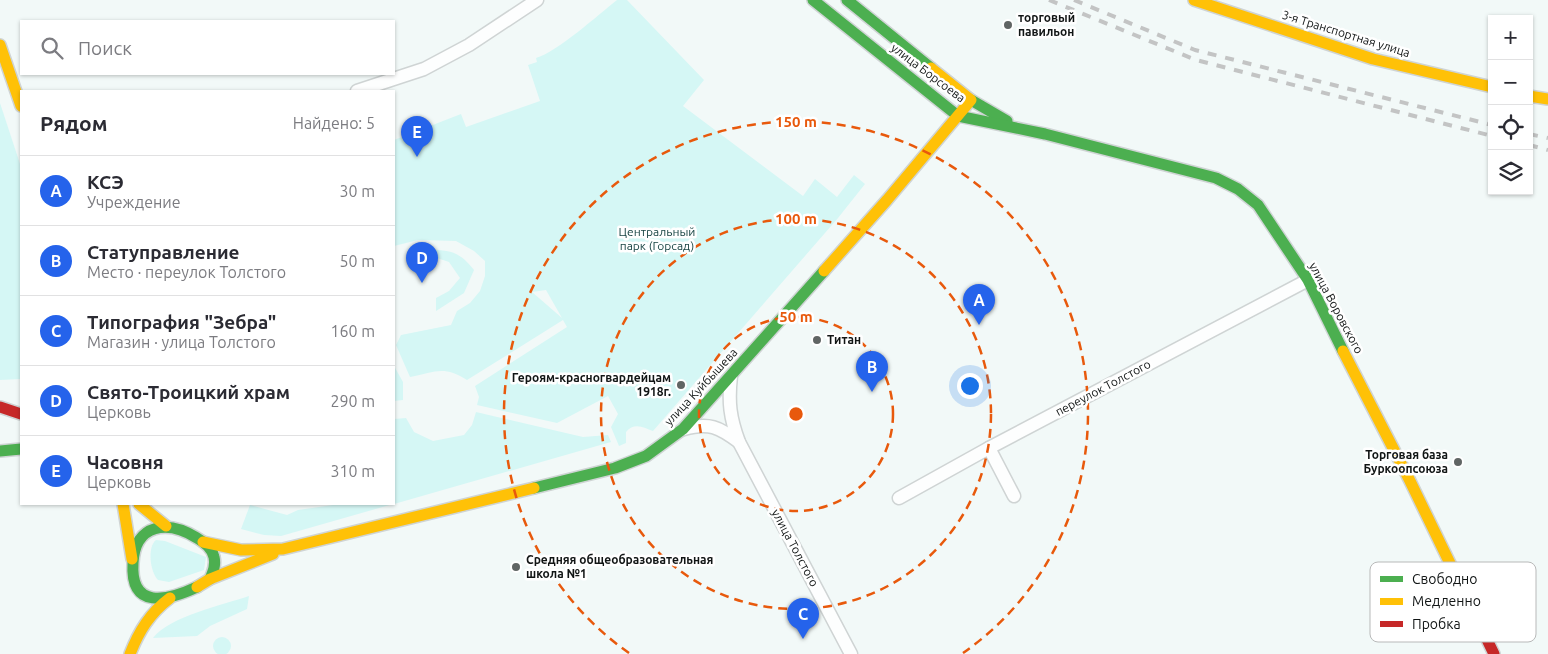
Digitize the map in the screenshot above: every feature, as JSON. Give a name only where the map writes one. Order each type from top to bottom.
[{"type":"main road","name":"улица Борсоева","points":[[813,0],[958,116],[971,100],[847,0]]},
{"type":"main road","name":"3-я Транспортная улица","points":[[1194,0],[1373,59],[1488,86]]},
{"type":"main road","points":[[0,45],[20,103]]},
{"type":"main road","points":[[1533,97],[1548,99]]},
{"type":"main road","points":[[971,100],[1020,129]]},
{"type":"main road","name":"улица Воровского","points":[[958,116],[1045,134],[1206,176],[1236,186],[1258,205],[1308,280],[1449,562]]},
{"type":"main road","name":"улица Куйбышева","points":[[123,505],[132,560],[132,580],[138,590],[150,598],[162,599],[170,598],[201,585],[210,579],[244,567],[284,549],[616,468],[646,456],[683,429],[887,200],[958,116]]},
{"type":"main road","points":[[0,407],[20,414]]},
{"type":"main road","points":[[0,451],[20,449]]},
{"type":"main road","name":"улица Куйбышева","points":[[140,505],[166,526]]},
{"type":"main road","name":"улица Куйбышева","points":[[132,560],[136,546],[142,536],[153,528],[166,526],[185,531],[203,542],[241,550],[284,549]]},
{"type":"main road","points":[[203,542],[211,549],[215,558],[215,567],[210,579]]},
{"type":"main road","points":[[130,654],[141,628],[152,612],[170,598]]},
{"type":"main road","name":"улица Воровского","points":[[1488,642],[1494,654]]},
{"type":"street","points":[[360,90],[424,69],[469,45],[537,0]]},
{"type":"street","name":"переулок Толстого","points":[[899,498],[989,448],[1308,280]]},
{"type":"street","name":"улица Толстого","points":[[731,376],[729,409],[738,442],[851,654]]},
{"type":"street","name":"улица Толстого","points":[[683,429],[696,426],[710,426],[723,430],[738,442]]},
{"type":"street","points":[[989,448],[1014,496]]},
{"type":"street","points":[[141,628],[141,654]]},
{"type":"green space","name":"Центральный парк (Горсад)","points":[[617,0],[627,0],[704,80],[683,106],[803,196],[815,179],[837,197],[854,175],[865,184],[838,218],[653,431],[639,426],[632,427],[626,432],[626,443],[619,446],[611,427],[618,414],[608,396],[557,423],[477,405],[479,397],[475,386],[567,327],[563,320],[467,380],[452,372],[445,371],[410,377],[396,345],[401,335],[451,325],[457,311],[470,303],[480,291],[485,276],[485,261],[474,251],[456,241],[418,240],[395,246],[395,140],[461,114],[466,127],[540,101],[528,65],[537,62],[536,58],[555,49]],"holes":[[[546,290],[562,318],[532,292]]]},
{"type":"green space","points":[[0,103],[20,164],[20,379],[0,380]]},
{"type":"green space","points":[[429,249],[454,253],[464,259],[474,270],[464,293],[436,311],[436,298],[449,291],[460,278],[449,262],[428,255]]},
{"type":"green space","points":[[395,368],[403,382],[403,400],[395,401]]},
{"type":"green space","points":[[476,412],[583,437],[608,435],[611,442],[395,504],[395,419],[406,418],[414,432],[433,441],[464,435],[472,425]]},
{"type":"green space","points":[[250,505],[287,515],[298,510],[333,505],[390,505],[281,536],[264,535],[241,529]]},
{"type":"green space","points":[[156,540],[165,541],[206,557],[204,570],[169,582],[158,580],[151,566],[151,548]]},
{"type":"green space","points":[[249,596],[247,609],[210,626],[197,636],[153,638],[161,630],[184,617]]},
{"type":"green space","points":[[222,637],[228,640],[231,646],[228,652],[222,655],[216,652],[213,646],[216,640]]},
{"type":"railway","points":[[1049,0],[1196,60],[1488,135]]},
{"type":"railway","points":[[1074,0],[1195,50],[1488,124]]},
{"type":"railway","points":[[1533,135],[1548,138]]},
{"type":"railway","points":[[1533,146],[1548,150]]},
{"type":"traffic: fast","points":[[813,0],[958,116]]},
{"type":"traffic: fast","points":[[847,0],[931,68]]},
{"type":"traffic: fast","points":[[971,100],[1007,121]]},
{"type":"traffic: fast","points":[[958,116],[1045,134],[1216,178],[1238,189],[1258,205],[1308,280],[1343,351]]},
{"type":"traffic: fast","points":[[534,488],[615,468],[646,456],[683,429],[824,271]]},
{"type":"traffic: fast","points":[[0,451],[20,449]]},
{"type":"traffic: fast","points":[[197,587],[163,598],[153,598],[144,595],[138,589],[134,578],[133,563],[135,550],[146,533],[165,527],[186,532],[202,541],[211,551],[215,560],[210,579]]},
{"type":"traffic: slow","points":[[1194,0],[1373,59],[1488,86]]},
{"type":"traffic: slow","points":[[0,45],[20,103]]},
{"type":"traffic: slow","points":[[824,271],[971,100],[931,68]]},
{"type":"traffic: slow","points":[[1533,97],[1548,99]]},
{"type":"traffic: slow","points":[[1343,351],[1449,562]]},
{"type":"traffic: slow","points":[[203,542],[241,550],[283,549],[534,488]]},
{"type":"traffic: slow","points":[[123,505],[132,559]]},
{"type":"traffic: slow","points":[[140,505],[166,526]]},
{"type":"traffic: slow","points":[[197,587],[210,579],[273,554]]},
{"type":"traffic: slow","points":[[130,654],[146,623],[170,598]]},
{"type":"traffic: jam","points":[[0,407],[20,414]]},
{"type":"traffic: jam","points":[[1488,642],[1494,654]]},
{"type":"place","name":"торговый павильон","points":[[1008,25]]},
{"type":"place","name":"Часовня","points":[[417,157]]},
{"type":"place","name":"Свято-Троицкий храм","points":[[422,283]]},
{"type":"place","name":"КСЭ","points":[[979,325]]},
{"type":"place","name":"Титан","points":[[817,340]]},
{"type":"place","name":"Героям-красногвардейцам 1918г.","points":[[681,385]]},
{"type":"place","name":"Статуправление","points":[[872,392]]},
{"type":"place","name":"Торговая база Буркоопсоюза","points":[[1458,462]]},
{"type":"place","name":"Средняя общеобразовательная школа №1","points":[[516,567]]},
{"type":"place","name":"Типография \"Зебра\"","points":[[803,639]]}]
